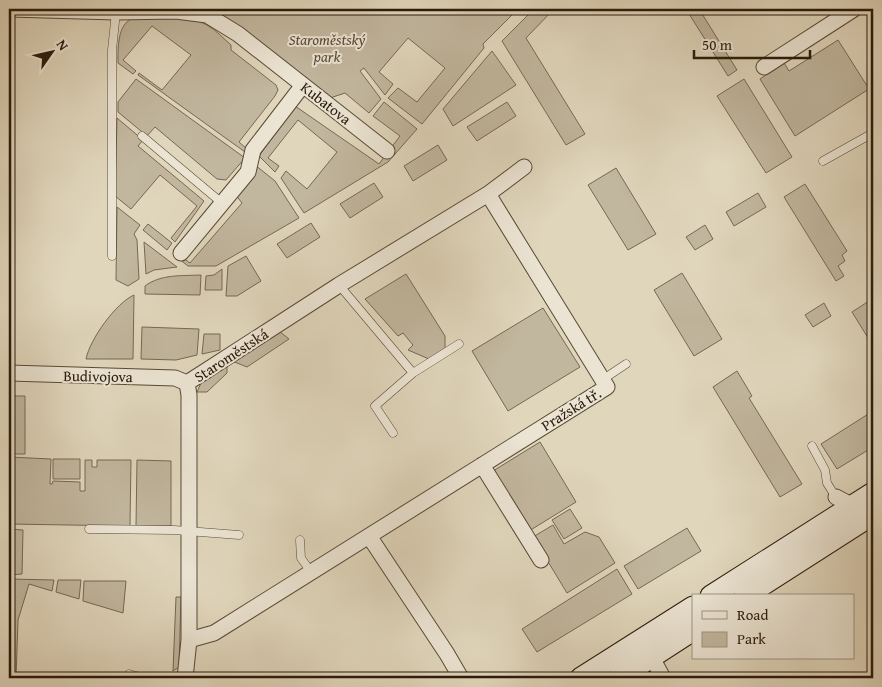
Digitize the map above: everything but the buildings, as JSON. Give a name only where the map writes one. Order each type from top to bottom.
[{"type":"street","name":"Kubatova","points":[[9,9],[116,12],[176,11],[207,15],[238,34],[387,151]]},
{"type":"street","points":[[764,67],[854,9]]},
{"type":"street","points":[[181,253],[248,172],[253,150],[303,85]]},
{"type":"street","name":"Staroměstská","points":[[186,678],[189,640],[189,395],[187,383],[339,285],[488,194],[524,167]]},
{"type":"street","name":"Pražská tř.","points":[[189,640],[214,633],[607,387],[488,194]]},
{"type":"street","name":"Budivojova","points":[[9,373],[175,378],[187,383]]},
{"type":"street","points":[[482,465],[541,560]]},
{"type":"street","points":[[714,594],[860,509]]},
{"type":"street","points":[[748,594],[860,509]]},
{"type":"street","points":[[369,536],[448,654],[461,678]]},
{"type":"street","points":[[618,678],[692,608]]},
{"type":"street","points":[[581,678],[692,630]]},
{"type":"street","points":[[647,649],[663,678]]},
{"type":"lane","points":[[112,256],[112,50],[116,12]]},
{"type":"lane","points":[[823,161],[873,133]]},
{"type":"lane","points":[[142,136],[222,203]]},
{"type":"lane","points":[[339,285],[414,373]]},
{"type":"lane","points":[[393,433],[374,406],[414,373],[459,344]]},
{"type":"lane","points":[[602,380],[626,364]]},
{"type":"lane","points":[[812,446],[825,470],[827,482],[860,509]]},
{"type":"lane","points":[[89,529],[189,530],[239,535]]},
{"type":"lane","points":[[300,540],[301,558],[311,572]]},
{"type":"lane","points":[[129,674],[143,678]]},
{"type":"green space","name":"Staroměstský park","points":[[215,9],[518,9],[483,44],[484,48],[422,124],[388,98],[398,88],[417,102],[445,68],[408,38],[379,72],[393,84],[385,95],[364,68],[360,71],[381,99],[369,113],[345,93],[330,98],[319,91]]},
{"type":"green space","points":[[534,9],[554,9],[526,38],[585,134],[566,145],[502,41]]},
{"type":"green space","points":[[686,9],[699,9],[737,70],[728,76]]},
{"type":"green space","points":[[134,18],[181,18],[207,25],[231,45],[231,50],[276,85],[278,90],[275,96],[239,142],[247,149],[245,152],[138,75],[139,73],[162,90],[191,55],[152,26],[123,60],[136,71],[133,74],[118,63],[121,30],[128,21]]},
{"type":"green space","points":[[838,40],[869,89],[795,136],[760,79],[784,63],[789,71]]},
{"type":"green space","points":[[492,51],[516,85],[453,126],[443,109]]},
{"type":"green space","points":[[136,79],[245,158],[226,180],[217,179],[155,127],[147,136],[118,112],[118,102]]},
{"type":"green space","points":[[744,79],[792,157],[766,173],[717,96]]},
{"type":"green space","points":[[384,102],[417,129],[388,162],[304,213],[281,178],[286,171],[307,189],[337,152],[298,120],[268,158],[279,166],[275,172],[259,156],[295,106],[379,164],[400,136],[373,116]]},
{"type":"green space","points":[[507,102],[516,116],[477,141],[467,127]]},
{"type":"green space","points":[[117,118],[143,140],[138,146],[204,201],[175,242],[171,238],[197,206],[160,175],[131,209],[115,196]]},
{"type":"green space","points":[[438,145],[447,160],[413,181],[404,166]]},
{"type":"green space","points":[[255,165],[275,181],[299,218],[216,266],[188,266],[173,254],[175,252],[190,263],[242,203],[235,194]]},
{"type":"green space","points":[[616,168],[656,234],[628,250],[588,185]]},
{"type":"green space","points":[[374,183],[383,197],[350,218],[340,204]]},
{"type":"green space","points":[[805,184],[847,251],[842,255],[845,261],[838,266],[844,276],[836,281],[784,197]]},
{"type":"green space","points":[[758,193],[766,207],[734,226],[726,212]]},
{"type":"green space","points":[[117,207],[140,225],[134,234],[137,240],[139,279],[128,286],[116,280]]},
{"type":"green space","points":[[311,223],[320,237],[287,258],[277,244]]},
{"type":"green space","points":[[148,224],[172,243],[167,250],[143,230]]},
{"type":"green space","points":[[705,225],[713,239],[695,250],[686,237]]},
{"type":"green space","points":[[144,242],[177,267],[154,270],[146,274]]},
{"type":"green space","points":[[246,256],[261,281],[237,296],[226,296],[228,266]]},
{"type":"green space","points":[[222,269],[222,290],[205,290],[206,276],[214,275]]},
{"type":"green space","points":[[682,273],[722,339],[694,356],[654,290]]},
{"type":"green space","points":[[406,274],[445,336],[445,348],[429,359],[408,350],[413,345],[403,333],[398,336],[365,299]]},
{"type":"green space","points":[[201,275],[200,295],[145,294],[145,286],[158,279],[172,276]]},
{"type":"green space","points":[[134,295],[133,359],[86,359],[88,351],[105,322],[119,306]]},
{"type":"green space","points":[[869,301],[873,308],[873,346],[852,312]]},
{"type":"green space","points":[[824,303],[831,316],[813,327],[805,315]]},
{"type":"green space","points":[[543,308],[580,367],[508,411],[472,351]]},
{"type":"green space","points":[[142,327],[199,329],[197,355],[176,360],[141,359]]},
{"type":"green space","points":[[279,331],[289,339],[247,367],[232,361]]},
{"type":"green space","points":[[204,334],[220,334],[220,350],[202,354]]},
{"type":"green space","points":[[227,365],[227,373],[207,392],[197,392],[201,383]]},
{"type":"green space","points":[[737,371],[752,396],[749,398],[802,484],[780,497],[713,387]]},
{"type":"green space","points":[[9,396],[25,396],[25,454],[9,454]]},
{"type":"green space","points":[[873,411],[873,447],[837,469],[821,444]]},
{"type":"green space","points":[[540,442],[576,502],[529,531],[493,471]]},
{"type":"green space","points":[[9,457],[51,459],[50,484],[53,481],[80,482],[80,491],[85,491],[85,460],[92,460],[92,467],[97,467],[97,460],[131,460],[130,526],[9,524]]},
{"type":"green space","points":[[53,459],[80,459],[80,479],[53,479]]},
{"type":"green space","points":[[137,460],[171,461],[171,526],[136,526]]},
{"type":"green space","points":[[570,509],[582,528],[564,539],[552,520]]},
{"type":"green space","points":[[553,525],[564,544],[585,532],[599,537],[615,563],[567,593],[533,537]]},
{"type":"green space","points":[[687,528],[701,551],[638,589],[624,566]]},
{"type":"green space","points":[[9,529],[23,530],[22,574],[9,575]]},
{"type":"green space","points":[[617,569],[632,594],[537,652],[522,629]]},
{"type":"green space","points":[[9,579],[54,580],[52,591],[29,584],[18,620],[16,678],[9,678]]},
{"type":"green space","points":[[58,580],[81,580],[79,599],[56,592]]},
{"type":"green space","points":[[84,581],[126,581],[123,613],[83,601]]},
{"type":"green space","points":[[176,597],[181,597],[179,667],[173,671]]}]
